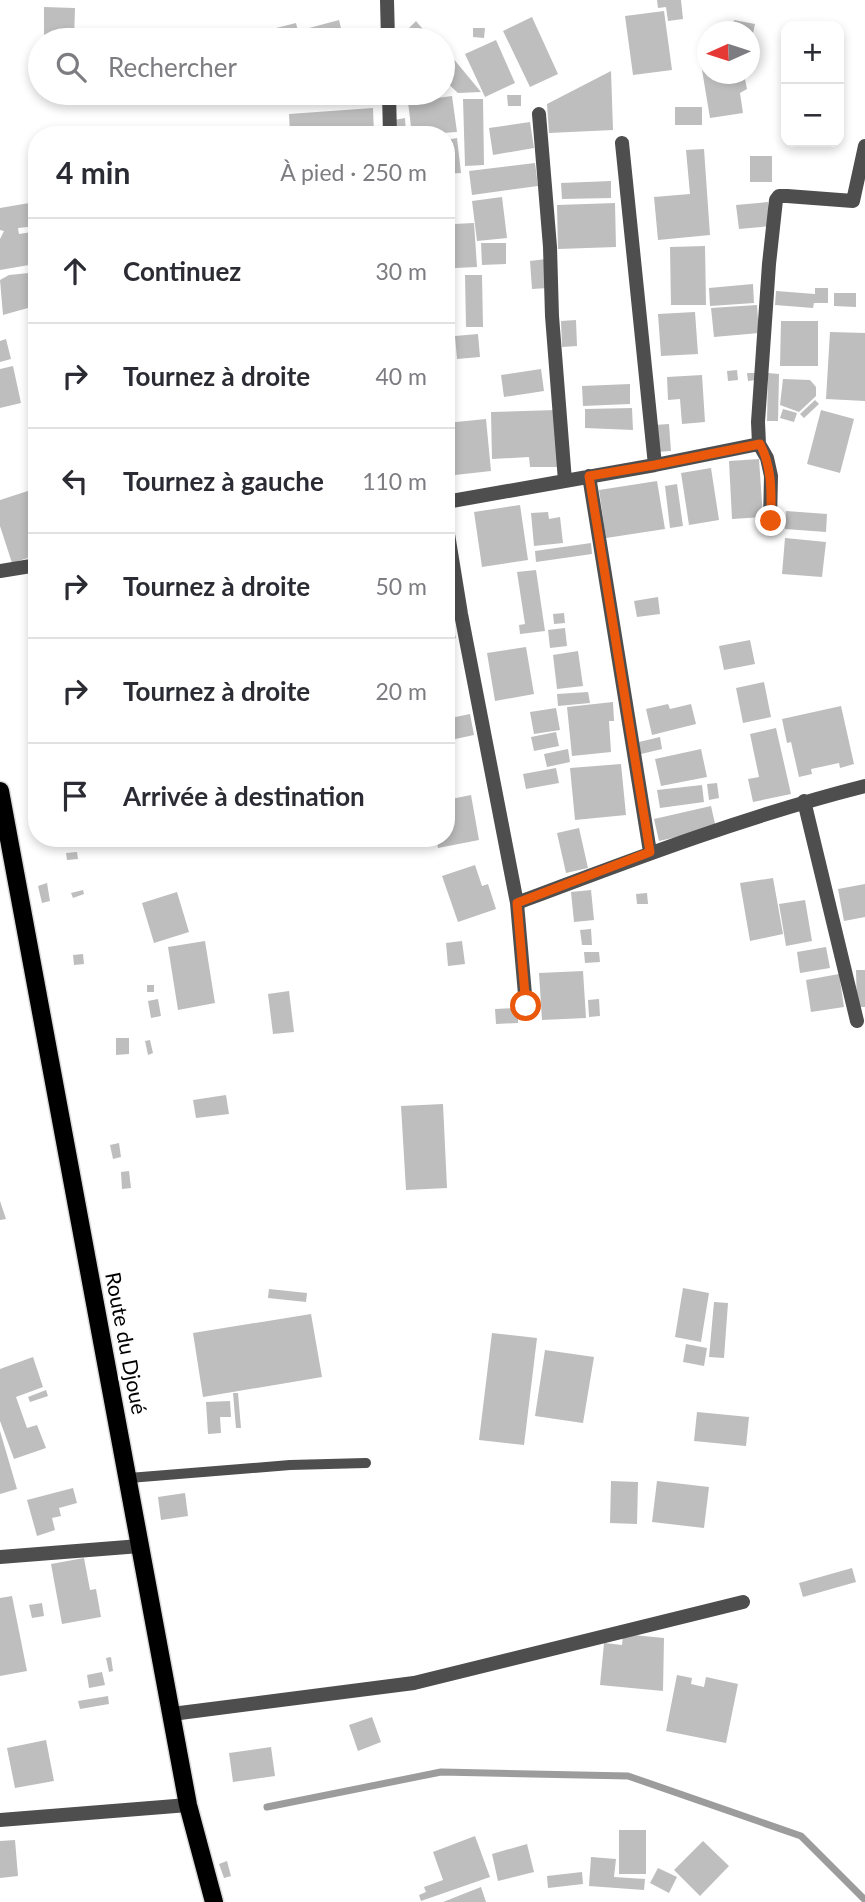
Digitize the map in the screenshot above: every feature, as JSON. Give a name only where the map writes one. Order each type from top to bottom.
[{"type":"main road","name":"Route du Djoué","points":[[0,791],[188,1805],[214,1902]]},
{"type":"street","points":[[387,0],[388,28]]},
{"type":"street","points":[[389,105],[390,126]]},
{"type":"street","points":[[539,114],[551,247],[552,316],[565,481]]},
{"type":"street","points":[[622,144],[655,465]]},
{"type":"street","points":[[771,521],[771,476],[760,444],[761,382],[776,200],[779,196],[787,196],[853,201],[865,146]]},
{"type":"street","points":[[455,500],[760,444]]},
{"type":"street","points":[[589,476],[650,852]]},
{"type":"street","points":[[0,571],[28,566]]},
{"type":"street","points":[[455,577],[517,903],[526,1006]]},
{"type":"street","points":[[517,903],[650,852],[804,802],[865,786]]},
{"type":"street","points":[[804,802],[856,1021]]},
{"type":"street","points":[[0,1557],[140,1546]]},
{"type":"street","points":[[172,1714],[414,1682],[743,1602]]},
{"type":"street","points":[[0,1819],[188,1805]]},
{"type":"lane","points":[[129,1478],[290,1465],[366,1463]]},
{"type":"building","points":[[657,0],[681,0],[683,19],[668,21],[666,7],[658,8]]},
{"type":"building","points":[[44,7],[75,8],[74,28],[44,28]]},
{"type":"building","points":[[664,11],[672,70],[633,75],[625,16]]},
{"type":"building","points":[[532,17],[558,74],[530,87],[503,31]]},
{"type":"building","points":[[339,20],[341,28],[309,28]]},
{"type":"building","points":[[416,21],[422,28],[409,28]]},
{"type":"building","points":[[296,23],[297,28],[276,28]]},
{"type":"building","points":[[473,28],[485,28],[484,38],[473,37]]},
{"type":"building","points":[[496,40],[515,83],[485,97],[465,54]]},
{"type":"building","points":[[455,61],[481,92],[458,93],[455,90]]},
{"type":"building","points":[[611,71],[613,130],[549,133],[547,104]]},
{"type":"building","points":[[704,84],[746,84],[747,89],[740,93],[743,113],[710,118]]},
{"type":"building","points":[[507,95],[521,95],[521,106],[508,106]]},
{"type":"building","points":[[463,99],[483,99],[484,165],[465,166]]},
{"type":"building","points":[[408,105],[453,105],[457,132],[455,126],[411,126]]},
{"type":"building","points":[[675,107],[702,107],[702,125],[675,125]]},
{"type":"building","points":[[373,108],[374,126],[290,126],[289,114]]},
{"type":"building","points":[[405,118],[405,126],[395,126],[394,120]]},
{"type":"building","points":[[530,122],[534,148],[493,155],[489,128]]},
{"type":"building","points":[[457,138],[461,173],[455,173]]},
{"type":"building","points":[[704,149],[710,235],[658,240],[654,197],[690,194],[686,150]]},
{"type":"building","points":[[750,156],[772,156],[772,182],[750,182]]},
{"type":"building","points":[[535,163],[538,186],[472,195],[469,171]]},
{"type":"building","points":[[611,181],[611,198],[562,199],[561,183]]},
{"type":"building","points":[[502,197],[507,238],[477,241],[472,201]]},
{"type":"building","points":[[768,202],[771,226],[739,229],[736,205]]},
{"type":"building","points":[[28,203],[28,227],[18,228],[19,234],[28,233],[28,265],[0,270],[0,239],[4,231],[0,230],[0,208]]},
{"type":"building","points":[[615,203],[616,247],[558,249],[557,205]]},
{"type":"building","points":[[474,223],[477,267],[455,268],[455,224]]},
{"type":"building","points":[[481,243],[506,243],[506,264],[482,265]]},
{"type":"building","points":[[705,246],[706,305],[671,305],[670,247]]},
{"type":"building","points":[[546,259],[548,288],[532,289],[530,261]]},
{"type":"building","points":[[28,273],[28,308],[3,315],[0,280],[9,275]]},
{"type":"building","points":[[465,275],[482,275],[483,327],[466,327]]},
{"type":"building","points":[[753,284],[754,303],[710,306],[709,288]]},
{"type":"building","points":[[815,288],[828,288],[828,303],[814,303],[813,308],[775,305],[776,291],[815,294]]},
{"type":"building","points":[[834,293],[856,293],[856,307],[834,306]]},
{"type":"building","points":[[757,305],[759,333],[714,337],[711,308]]},
{"type":"building","points":[[695,312],[698,354],[661,356],[658,314]]},
{"type":"building","points":[[576,320],[577,346],[562,347],[561,321]]},
{"type":"building","points":[[781,321],[818,321],[818,366],[780,366]]},
{"type":"building","points":[[830,332],[865,333],[865,401],[826,399]]},
{"type":"building","points":[[478,334],[480,357],[457,359],[455,336]]},
{"type":"building","points":[[6,339],[11,359],[0,362],[0,341]]},
{"type":"building","points":[[13,366],[21,403],[0,408],[0,369]]},
{"type":"building","points":[[541,369],[544,391],[504,397],[501,375]]},
{"type":"building","points":[[737,370],[738,380],[728,381],[727,371]]},
{"type":"building","points":[[747,373],[756,373],[756,380],[748,381]]},
{"type":"building","points":[[768,373],[779,374],[778,421],[767,421]]},
{"type":"building","points":[[702,375],[705,422],[682,424],[680,399],[668,400],[667,377]]},
{"type":"building","points":[[783,379],[810,380],[816,387],[816,396],[799,412],[780,405]]},
{"type":"building","points":[[630,384],[630,404],[583,406],[582,386]]},
{"type":"building","points":[[815,400],[819,404],[804,418],[800,414]]},
{"type":"building","points":[[632,408],[633,430],[585,428],[585,409]]},
{"type":"building","points":[[783,409],[797,413],[794,422],[780,418]]},
{"type":"building","points":[[556,410],[558,467],[530,467],[529,457],[492,459],[491,412]]},
{"type":"building","points":[[821,410],[854,419],[840,473],[807,464]]},
{"type":"building","points":[[486,419],[491,471],[455,475],[455,422]]},
{"type":"building","points":[[669,424],[671,451],[656,452],[654,425]]},
{"type":"building","points":[[759,459],[763,517],[732,519],[729,461]]},
{"type":"building","points":[[711,468],[719,520],[689,525],[681,473]]},
{"type":"building","points":[[657,481],[665,529],[606,538],[599,490]]},
{"type":"building","points":[[677,484],[683,526],[670,528],[665,486]]},
{"type":"building","points":[[28,491],[28,558],[12,563],[0,526],[0,500]]},
{"type":"building","points":[[520,505],[528,560],[482,567],[474,512]]},
{"type":"building","points":[[786,511],[827,514],[826,532],[785,529]]},
{"type":"building","points":[[548,512],[549,519],[560,517],[563,543],[534,546],[531,513]]},
{"type":"building","points":[[785,538],[826,542],[822,577],[782,574]]},
{"type":"building","points":[[591,543],[592,554],[536,562],[535,551]]},
{"type":"building","points":[[536,570],[545,631],[520,634],[519,625],[525,624],[517,572]]},
{"type":"building","points":[[658,597],[660,614],[637,617],[634,601]]},
{"type":"building","points":[[564,613],[565,623],[554,624],[553,614]]},
{"type":"building","points":[[565,628],[567,646],[550,648],[548,630]]},
{"type":"building","points":[[750,640],[755,664],[724,670],[719,646]]},
{"type":"building","points":[[526,647],[534,694],[495,701],[487,653]]},
{"type":"building","points":[[578,651],[583,686],[557,689],[553,655]]},
{"type":"building","points":[[764,682],[771,717],[743,723],[736,688]]},
{"type":"building","points":[[588,692],[590,703],[558,706],[557,694]]},
{"type":"building","points":[[613,702],[614,721],[609,721],[611,752],[572,756],[567,707]]},
{"type":"building","points":[[668,704],[670,709],[691,704],[696,724],[652,735],[646,709]]},
{"type":"building","points":[[841,706],[854,764],[840,768],[839,763],[811,769],[812,774],[799,777],[791,742],[787,743],[782,719]]},
{"type":"building","points":[[556,708],[560,730],[534,734],[530,712]]},
{"type":"building","points":[[470,714],[474,735],[455,739],[455,717]]},
{"type":"building","points":[[776,728],[791,794],[753,802],[748,779],[759,777],[750,734]]},
{"type":"building","points":[[556,732],[559,746],[534,751],[531,737]]},
{"type":"building","points":[[660,737],[662,749],[641,754],[639,742]]},
{"type":"building","points":[[568,749],[570,762],[547,767],[544,754]]},
{"type":"building","points":[[701,749],[707,777],[661,786],[655,759]]},
{"type":"building","points":[[621,764],[626,815],[575,820],[570,768]]},
{"type":"building","points":[[556,768],[559,783],[526,789],[523,774]]},
{"type":"building","points":[[717,783],[719,798],[709,800],[707,784]]},
{"type":"building","points":[[702,785],[704,802],[660,808],[657,790]]},
{"type":"building","points":[[471,795],[479,840],[455,845],[455,798]]},
{"type":"building","points":[[711,806],[716,828],[659,841],[654,819]]},
{"type":"building","points":[[579,828],[588,868],[566,873],[557,833]]},
{"type":"building","points":[[77,852],[78,859],[67,860],[66,853]]},
{"type":"building","points":[[475,865],[482,886],[488,884],[496,909],[458,922],[442,876]]},
{"type":"building","points":[[773,878],[783,934],[750,941],[740,883]]},
{"type":"building","points":[[47,883],[50,901],[42,903],[38,886]]},
{"type":"building","points":[[865,884],[865,917],[844,921],[838,889]]},
{"type":"building","points":[[83,890],[84,894],[73,898],[71,893]]},
{"type":"building","points":[[591,890],[594,920],[574,922],[571,892]]},
{"type":"building","points":[[177,892],[189,932],[154,943],[142,903]]},
{"type":"building","points":[[647,893],[648,904],[637,904],[636,894]]},
{"type":"building","points":[[805,900],[812,941],[786,946],[779,904]]},
{"type":"building","points":[[591,929],[592,945],[582,945],[580,930]]},
{"type":"building","points":[[205,941],[215,1003],[178,1010],[168,947]]},
{"type":"building","points":[[462,941],[465,964],[448,966],[446,943]]},
{"type":"building","points":[[826,947],[830,968],[800,973],[797,952]]},
{"type":"building","points":[[584,952],[599,952],[600,962],[585,963]]},
{"type":"building","points":[[83,954],[84,964],[74,965],[73,955]]},
{"type":"building","points":[[856,970],[865,970],[865,1007],[857,1007]]},
{"type":"building","points":[[583,971],[586,1018],[542,1020],[539,973]]},
{"type":"building","points":[[839,974],[844,1007],[811,1012],[806,980]]},
{"type":"building","points":[[147,985],[154,985],[154,992],[147,992]]},
{"type":"building","points":[[289,991],[294,1032],[273,1034],[268,994]]},
{"type":"building","points":[[158,999],[161,1016],[151,1018],[148,1001]]},
{"type":"building","points":[[599,999],[600,1016],[589,1017],[588,1000]]},
{"type":"building","points":[[518,1008],[518,1023],[496,1024],[495,1009]]},
{"type":"building","points":[[116,1038],[129,1038],[129,1054],[116,1055]]},
{"type":"building","points":[[150,1040],[153,1053],[148,1055],[145,1041]]},
{"type":"building","points":[[226,1095],[229,1114],[196,1118],[193,1100]]},
{"type":"building","points":[[443,1104],[447,1188],[406,1190],[401,1106]]},
{"type":"building","points":[[119,1143],[121,1157],[113,1159],[110,1145]]},
{"type":"building","points":[[129,1171],[131,1188],[122,1189],[121,1172]]},
{"type":"building","points":[[0,1201],[6,1219],[0,1220]]},
{"type":"building","points":[[683,1288],[709,1293],[701,1342],[675,1337]]},
{"type":"building","points":[[269,1289],[307,1293],[306,1302],[268,1298]]},
{"type":"building","points":[[714,1302],[728,1303],[724,1358],[709,1357]]},
{"type":"building","points":[[311,1314],[322,1377],[203,1397],[193,1333]]},
{"type":"building","points":[[492,1333],[537,1338],[524,1445],[479,1440]]},
{"type":"building","points":[[686,1344],[707,1348],[704,1366],[683,1362]]},
{"type":"building","points":[[545,1350],[594,1357],[583,1423],[535,1416]]},
{"type":"building","points":[[33,1357],[43,1387],[16,1397],[27,1428],[37,1425],[46,1448],[14,1459],[0,1421],[0,1369]]},
{"type":"building","points":[[46,1390],[48,1396],[30,1402],[28,1397]]},
{"type":"building","points":[[233,1393],[238,1393],[241,1428],[236,1428]]},
{"type":"building","points":[[230,1401],[231,1417],[220,1417],[221,1433],[208,1434],[206,1402]]},
{"type":"building","points":[[697,1412],[749,1417],[746,1446],[694,1441]]},
{"type":"building","points":[[0,1431],[17,1489],[0,1494]]},
{"type":"building","points":[[611,1481],[638,1482],[637,1524],[610,1523]]},
{"type":"building","points":[[657,1481],[709,1487],[704,1528],[652,1522]]},
{"type":"building","points":[[73,1488],[77,1503],[59,1508],[61,1516],[52,1518],[55,1530],[37,1536],[27,1500]]},
{"type":"building","points":[[185,1493],[188,1516],[161,1520],[158,1497]]},
{"type":"building","points":[[84,1558],[90,1590],[96,1589],[101,1617],[62,1624],[51,1564]]},
{"type":"building","points":[[852,1568],[856,1582],[803,1597],[799,1583]]},
{"type":"building","points":[[12,1596],[27,1671],[0,1676],[0,1598]]},
{"type":"building","points":[[42,1603],[44,1616],[32,1618],[29,1605]]},
{"type":"building","points":[[623,1634],[664,1638],[663,1691],[600,1685],[604,1643],[622,1645]]},
{"type":"building","points":[[111,1657],[113,1671],[109,1672],[106,1658]]},
{"type":"building","points":[[102,1672],[105,1685],[89,1688],[87,1675]]},
{"type":"building","points":[[677,1675],[692,1678],[691,1684],[704,1687],[706,1677],[738,1684],[726,1743],[666,1731]]},
{"type":"building","points":[[108,1696],[109,1704],[80,1709],[78,1701]]},
{"type":"building","points":[[372,1717],[381,1742],[358,1751],[349,1725]]},
{"type":"building","points":[[46,1740],[54,1781],[15,1788],[7,1748]]},
{"type":"building","points":[[271,1747],[275,1776],[233,1782],[229,1753]]},
{"type":"building","points":[[619,1830],[646,1830],[646,1874],[619,1874]]},
{"type":"building","points":[[475,1836],[490,1877],[421,1901],[419,1895],[426,1892],[424,1887],[443,1880],[433,1852]]},
{"type":"building","points":[[15,1840],[18,1876],[0,1878],[0,1841]]},
{"type":"building","points":[[703,1841],[729,1866],[700,1896],[674,1870]]},
{"type":"building","points":[[527,1844],[534,1872],[498,1881],[492,1854]]},
{"type":"building","points":[[591,1857],[616,1859],[614,1877],[645,1879],[644,1890],[589,1886]]},
{"type":"building","points":[[227,1861],[231,1876],[224,1878],[219,1864]]},
{"type":"building","points":[[658,1868],[677,1877],[669,1893],[650,1883]]},
{"type":"building","points":[[582,1872],[583,1884],[548,1888],[547,1876]]},
{"type":"building","points":[[481,1887],[486,1902],[443,1902]]},
{"type":"waterway","points":[[267,1807],[441,1772],[628,1776],[801,1836],[865,1900]]},
{"type":"route","points":[[526,1006],[517,903],[650,852],[589,476],[760,444],[771,476],[771,521]]}]
